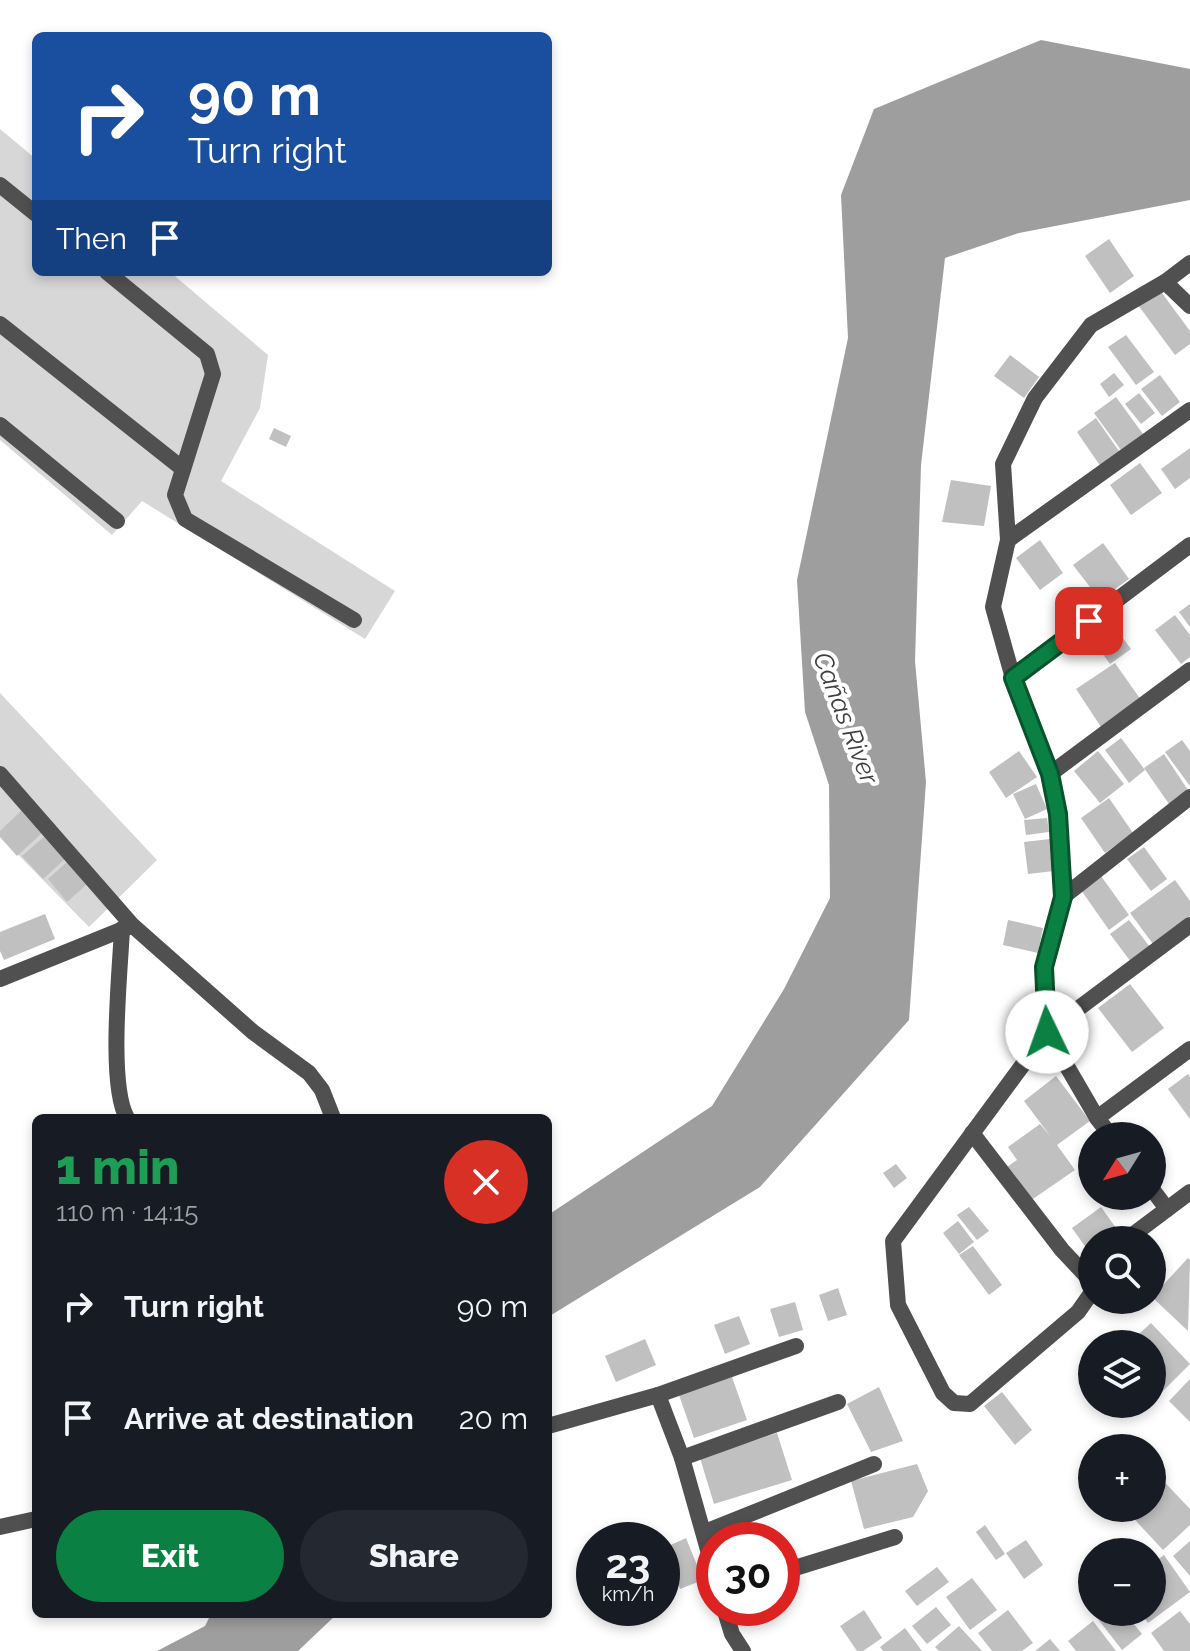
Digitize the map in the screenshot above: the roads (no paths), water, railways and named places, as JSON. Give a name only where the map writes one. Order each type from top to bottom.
[{"type":"street","points":[[0,185],[32,211]]},
{"type":"street","points":[[1100,1122],[1047,1032],[1044,967],[1063,897],[1058,814],[1050,774],[1013,678],[993,607],[1008,540],[1003,464],[1035,398],[1091,325],[1165,282],[1190,263]]},
{"type":"street","points":[[112,276],[207,354],[213,374],[175,495],[185,519],[354,620]]},
{"type":"street","points":[[1165,282],[1190,306]]},
{"type":"street","points":[[0,324],[183,469]]},
{"type":"street","points":[[1008,540],[1190,410]]},
{"type":"street","points":[[0,425],[117,521]]},
{"type":"street","points":[[1013,678],[1190,545]]},
{"type":"street","points":[[1050,774],[1190,670]]},
{"type":"street","points":[[0,774],[127,927],[253,1032],[309,1073],[322,1090],[331,1114]]},
{"type":"street","points":[[1063,897],[1190,797]]},
{"type":"street","points":[[1078,1312],[970,1404],[954,1403],[943,1393],[898,1305],[893,1241],[1047,1032],[1190,925]]},
{"type":"street","points":[[0,979],[127,927]]},
{"type":"street","points":[[125,1114],[119,1105],[117,1043],[127,927]]},
{"type":"street","points":[[1097,1118],[1190,1049]]},
{"type":"street","points":[[972,1133],[1078,1267]]},
{"type":"street","points":[[1145,1226],[1190,1192]]},
{"type":"street","points":[[552,1425],[658,1395],[796,1346]]},
{"type":"street","points":[[658,1395],[702,1522]]},
{"type":"street","points":[[682,1458],[838,1402]]},
{"type":"street","points":[[730,1522],[874,1464]]},
{"type":"street","points":[[0,1527],[32,1520]]},
{"type":"street","points":[[800,1566],[895,1537]]},
{"type":"street","points":[[730,1626],[743,1651]]},
{"type":"water","name":"Cañas River","points":[[1041,40],[1190,69],[1190,200],[1019,233],[945,258],[921,465],[915,661],[926,782],[909,1020],[760,1187],[552,1315],[552,1212],[712,1106],[784,989],[830,898],[829,785],[805,712],[797,580],[848,338],[841,195],[874,109]]},
{"type":"water","points":[[209,1618],[333,1618],[298,1651],[157,1651],[205,1626]]}]
